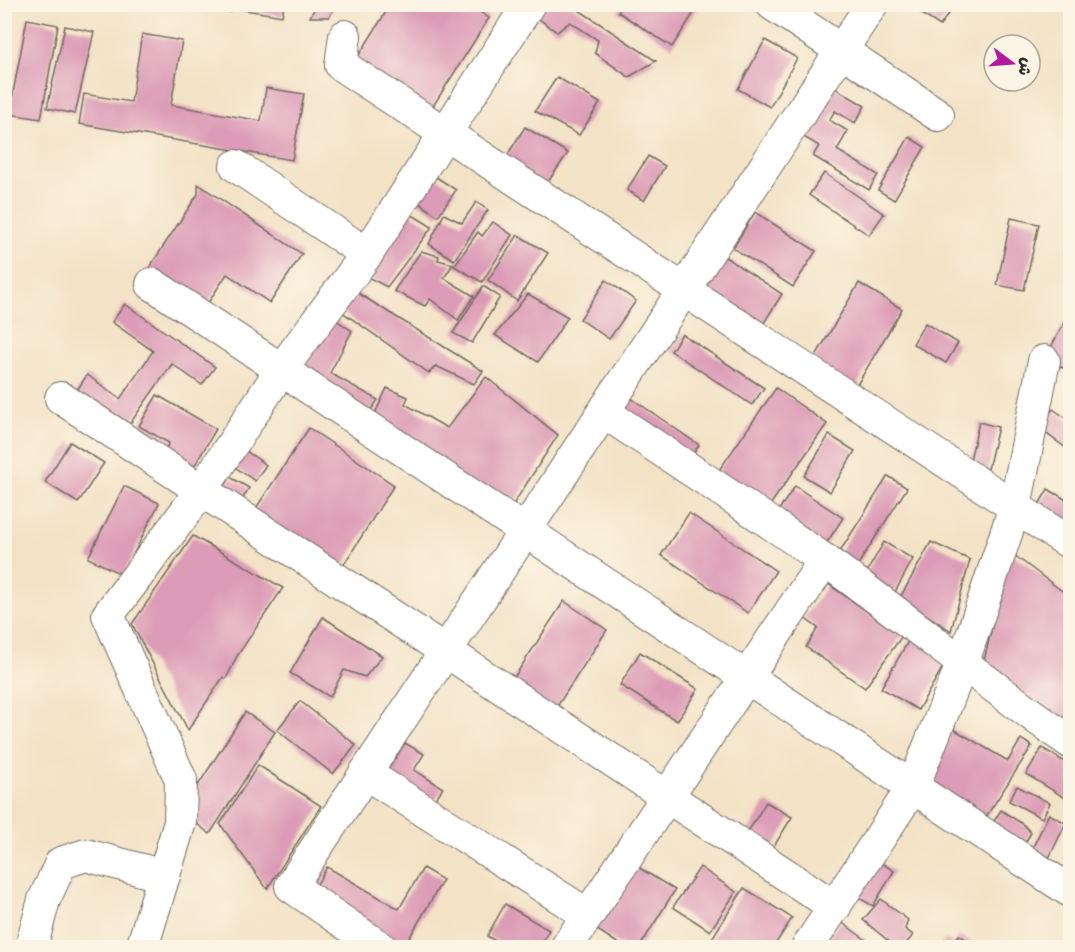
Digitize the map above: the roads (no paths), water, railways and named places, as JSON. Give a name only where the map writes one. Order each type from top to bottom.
[{"type":"street","points":[[142,948],[180,822],[181,780],[108,615],[202,490],[281,370],[367,254],[529,4]]},
{"type":"street","points":[[772,4],[938,115]]},
{"type":"street","points":[[381,948],[291,886],[872,4]]},
{"type":"street","points":[[345,36],[341,64],[1071,543]]},
{"type":"street","points":[[236,166],[367,254]]},
{"type":"street","points":[[152,284],[1071,891]]},
{"type":"street","points":[[807,948],[913,787],[963,662],[1015,507],[1044,361]]},
{"type":"street","points":[[61,398],[835,907]]},
{"type":"street","points":[[604,412],[825,560],[963,662],[996,690],[1071,742]]},
{"type":"street","points":[[566,948],[825,560]]},
{"type":"street","points":[[365,773],[588,915]]},
{"type":"street","points":[[31,948],[44,900],[61,863],[86,855],[164,876]]}]
